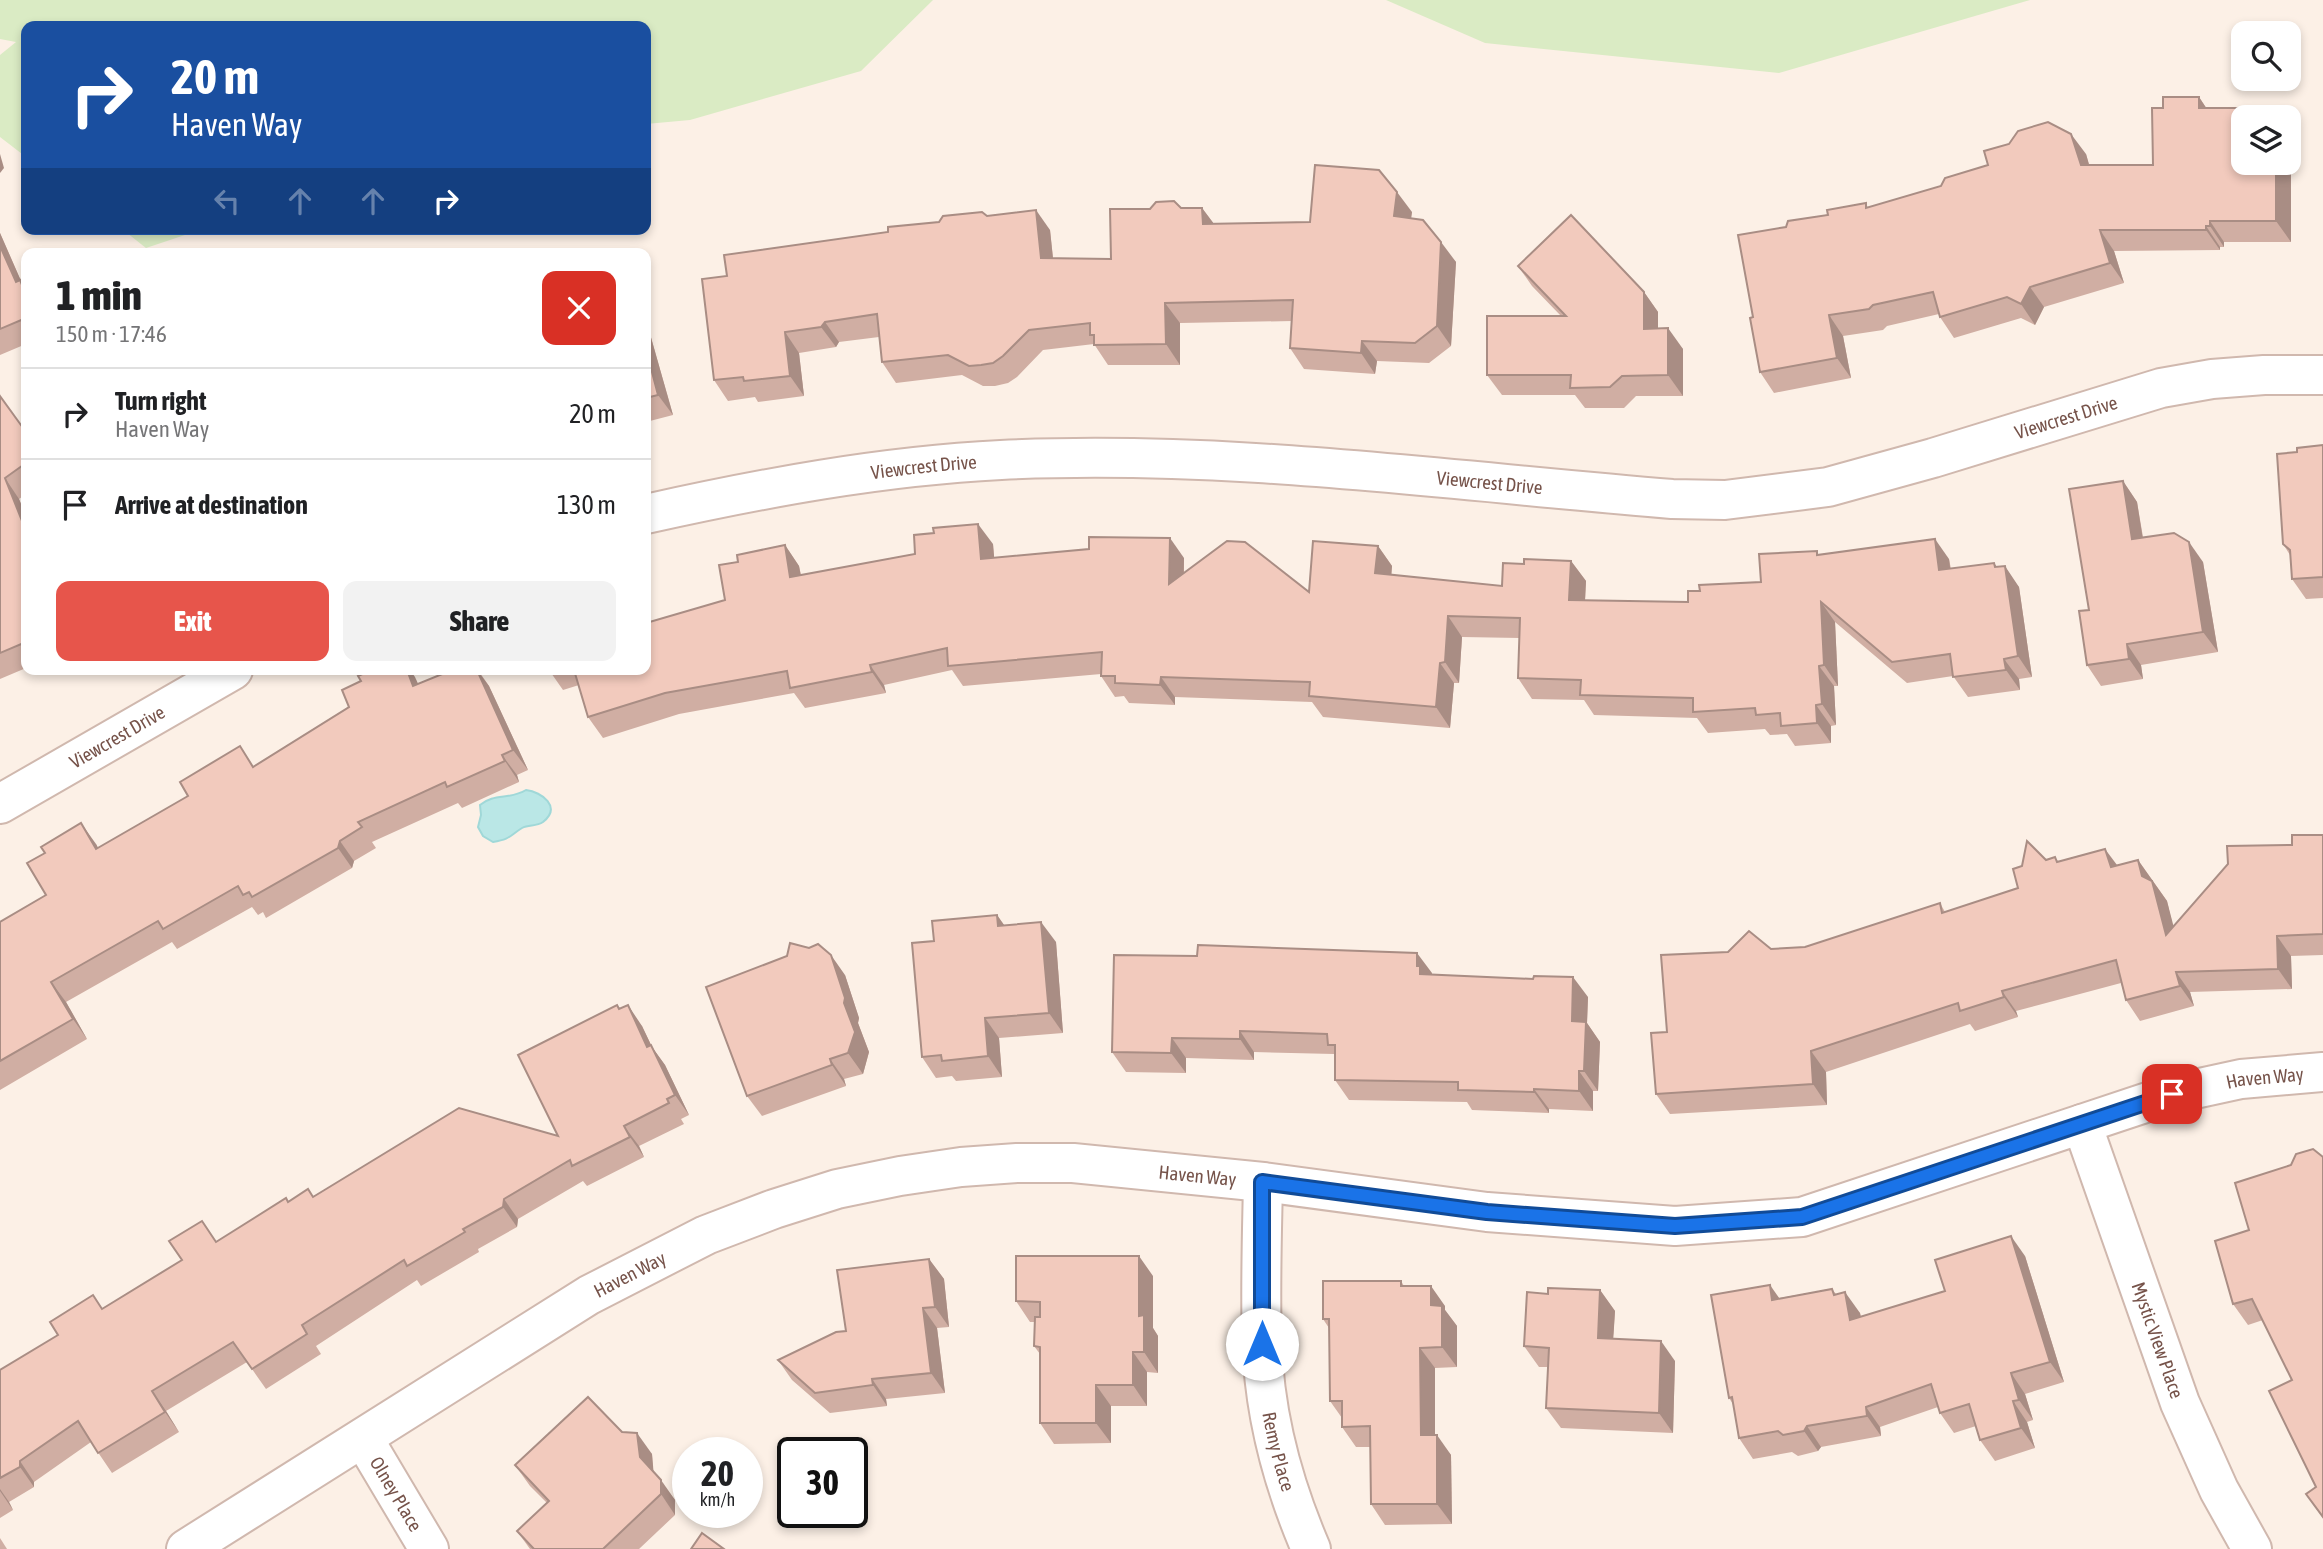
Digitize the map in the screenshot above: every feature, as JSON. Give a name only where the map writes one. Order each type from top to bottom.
[{"type":"street","name":"Viewcrest Drive","points":[[651,513],[799,482],[846,475],[940,464],[1064,458],[1210,460],[1660,499],[1725,500],[1828,487],[1911,465],[2161,388],[2211,379],[2264,375],[2323,375]]},
{"type":"street","name":"Viewcrest Drive","points":[[0,804],[224,675]]},
{"type":"street","name":"Haven Way","points":[[186,1549],[589,1295],[706,1236],[774,1209],[837,1189],[936,1170],[1017,1163],[1119,1167],[1262,1182],[1487,1212],[1675,1226],[1802,1217],[2172,1094],[2241,1079],[2323,1072]]},
{"type":"street","name":"Mystic View Place","points":[[2082,1124],[2185,1414],[2219,1490],[2252,1549]]},
{"type":"street","name":"Remy Place","points":[[1262,1182],[1262,1344],[1268,1405],[1280,1464],[1311,1549]]},
{"type":"street","name":"Olney Place","points":[[363,1438],[429,1549]]},
{"type":"green space","points":[[0,0],[933,0],[861,71],[690,120],[651,124],[651,21],[21,21],[21,153],[0,137],[0,55],[16,42],[0,39]]},
{"type":"green space","points":[[1386,0],[2030,0],[1779,73],[1485,43]]},
{"type":"green space","points":[[130,235],[185,235],[146,248]]},
{"type":"water","points":[[526,790],[548,801],[551,811],[543,822],[525,827],[503,840],[493,842],[483,836],[478,827],[480,805],[491,799]]},
{"type":"building","points":[[2163,97],[2199,97],[2199,108],[2231,108],[2231,175],[2276,175],[2276,221],[2210,221],[2206,230],[2100,230],[2110,263],[2030,287],[2021,304],[2007,297],[1940,317],[1933,292],[1873,305],[1869,309],[1829,315],[1837,358],[1760,372],[1738,235],[1786,227],[1788,221],[1828,215],[1827,210],[1866,203],[1866,208],[1941,186],[1945,178],[1988,165],[1984,151],[2009,144],[2018,131],[2048,122],[2071,134],[2081,165],[2153,165],[2152,108],[2163,108]]},
{"type":"building","points":[[1315,165],[1379,170],[1397,192],[1394,216],[1423,220],[1441,242],[1437,326],[1415,343],[1362,341],[1361,353],[1290,348],[1293,300],[1165,303],[1166,344],[1094,345],[1094,335],[1090,335],[1090,323],[1029,330],[993,363],[969,366],[948,355],[882,362],[877,314],[825,322],[821,327],[785,332],[790,376],[744,381],[743,377],[714,380],[702,279],[727,276],[724,255],[888,232],[888,227],[939,222],[943,216],[982,212],[987,216],[1036,210],[1041,258],[1111,259],[1110,209],[1150,209],[1156,202],[1174,201],[1181,208],[1202,208],[1203,224],[1310,222]]},
{"type":"building","points":[[1571,215],[1644,292],[1644,329],[1668,328],[1668,375],[1622,376],[1610,387],[1570,388],[1571,375],[1487,375],[1487,316],[1566,316],[1518,266]]},
{"type":"building","points":[[0,246],[16,282],[20,280],[21,282],[21,320],[0,329]]},
{"type":"building","points":[[651,368],[658,395],[651,397]]},
{"type":"building","points":[[0,396],[21,425],[21,467],[5,478],[21,518],[21,644],[0,653]]},
{"type":"building","points":[[2323,445],[2323,577],[2292,579],[2290,550],[2283,544],[2277,454]]},
{"type":"building","points":[[2123,481],[2132,539],[2174,533],[2189,542],[2203,632],[2127,644],[2129,659],[2087,665],[2079,611],[2089,610],[2069,489]]},
{"type":"building","points":[[978,524],[981,559],[1089,549],[1089,537],[1170,538],[1169,584],[1227,541],[1245,542],[1309,592],[1313,541],[1378,546],[1375,573],[1502,586],[1503,563],[1524,564],[1524,559],[1571,561],[1569,600],[1688,602],[1688,591],[1700,591],[1699,585],[1761,582],[1759,554],[1817,551],[1817,555],[1935,539],[1939,570],[1994,563],[1995,567],[2005,566],[2018,656],[2004,659],[2006,670],[1953,677],[1950,654],[1892,662],[1821,602],[1824,665],[1819,666],[1822,704],[1816,705],[1817,723],[1781,726],[1780,713],[1756,715],[1755,708],[1693,712],[1693,698],[1580,695],[1581,680],[1518,678],[1520,618],[1448,616],[1445,662],[1440,663],[1436,707],[1309,696],[1310,682],[1161,677],[1160,685],[1115,683],[1115,676],[1101,676],[1102,652],[948,666],[947,648],[870,665],[872,672],[790,688],[787,671],[665,693],[588,717],[575,675],[651,675],[651,622],[725,600],[719,565],[738,562],[737,555],[785,545],[790,577],[915,554],[914,535],[934,533],[933,528]]},
{"type":"building","points":[[409,675],[413,686],[440,675],[479,675],[513,750],[502,755],[505,761],[447,787],[445,782],[358,822],[362,827],[340,841],[338,848],[252,897],[249,892],[243,895],[238,886],[163,929],[158,921],[51,982],[73,1019],[0,1061],[0,922],[46,895],[27,863],[45,853],[41,847],[81,823],[96,849],[188,796],[180,782],[240,746],[253,767],[349,707],[342,690],[361,681],[358,676]]},
{"type":"building","points":[[2292,835],[2323,835],[2323,934],[2277,936],[2278,969],[2176,972],[2180,986],[2126,1000],[2116,960],[2002,991],[2004,997],[1960,1011],[1958,1003],[1811,1051],[1813,1084],[1656,1094],[1651,1033],[1667,1032],[1661,955],[1728,952],[1749,931],[1771,949],[1805,947],[1940,903],[1942,913],[2018,888],[2013,869],[2022,866],[2027,841],[2046,860],[2055,857],[2057,862],[2105,849],[2111,867],[2138,860],[2142,876],[2152,881],[2166,935],[2228,864],[2227,846],[2292,845]]},
{"type":"building","points":[[997,915],[998,926],[1041,922],[1049,1013],[985,1018],[988,1056],[942,1061],[941,1055],[922,1057],[912,943],[934,941],[932,921]]},
{"type":"building","points":[[790,943],[809,948],[818,944],[831,955],[855,1032],[848,1053],[830,1059],[832,1065],[747,1096],[706,987],[787,956]]},
{"type":"building","points":[[1198,945],[1417,953],[1420,974],[1533,979],[1534,976],[1573,977],[1572,1021],[1586,1022],[1584,1071],[1579,1071],[1579,1091],[1458,1090],[1458,1082],[1335,1080],[1335,1045],[1328,1045],[1327,1034],[1240,1031],[1240,1039],[1172,1038],[1171,1053],[1112,1052],[1114,955],[1197,956]]},
{"type":"building","points":[[617,1005],[619,1009],[628,1005],[647,1047],[651,1045],[675,1095],[667,1099],[669,1103],[624,1126],[630,1137],[572,1166],[570,1160],[504,1199],[503,1207],[463,1229],[465,1232],[407,1266],[404,1260],[302,1325],[307,1334],[252,1369],[233,1342],[152,1391],[165,1412],[98,1453],[78,1421],[20,1461],[20,1467],[0,1478],[0,1370],[58,1335],[50,1322],[93,1295],[102,1309],[182,1260],[169,1241],[202,1221],[216,1242],[286,1198],[288,1202],[308,1189],[313,1197],[459,1108],[558,1136],[518,1055]]},
{"type":"building","points":[[2313,1149],[2323,1157],[2323,1517],[2306,1494],[2316,1487],[2269,1391],[2292,1380],[2252,1299],[2233,1304],[2215,1241],[2249,1230],[2235,1183],[2291,1165],[2296,1154]]},
{"type":"building","points":[[2011,1236],[2050,1362],[2011,1373],[2019,1400],[2013,1401],[2021,1428],[1980,1440],[1969,1404],[1940,1413],[1931,1384],[1866,1407],[1867,1416],[1807,1426],[1804,1431],[1783,1435],[1778,1431],[1739,1438],[1732,1397],[1729,1398],[1711,1295],[1770,1285],[1772,1300],[1832,1289],[1834,1295],[1845,1292],[1850,1320],[1945,1291],[1935,1260]]},
{"type":"building","points":[[1016,1256],[1139,1256],[1139,1316],[1144,1315],[1144,1352],[1133,1352],[1133,1385],[1096,1385],[1096,1423],[1040,1423],[1040,1347],[1034,1346],[1035,1317],[1040,1317],[1040,1302],[1016,1301]]},
{"type":"building","points":[[929,1259],[935,1307],[923,1308],[931,1373],[872,1379],[873,1385],[815,1393],[778,1360],[836,1332],[846,1331],[837,1270]]},
{"type":"building","points":[[1323,1281],[1401,1281],[1401,1286],[1431,1286],[1431,1305],[1442,1306],[1442,1347],[1420,1348],[1421,1435],[1437,1435],[1437,1504],[1371,1504],[1370,1426],[1342,1427],[1342,1401],[1330,1401],[1329,1319],[1323,1319]]},
{"type":"building","points":[[1548,1288],[1600,1290],[1598,1338],[1661,1341],[1659,1413],[1546,1408],[1549,1348],[1524,1346],[1527,1292],[1548,1294]]},
{"type":"building","points":[[588,1397],[622,1432],[637,1433],[640,1457],[661,1480],[661,1494],[603,1549],[534,1549],[517,1531],[549,1501],[515,1465]]},
{"type":"building","points":[[702,1533],[724,1549],[691,1549]]},
{"type":"route","points":[[1262,1344],[1262,1182],[1487,1212],[1675,1226],[1802,1217],[2172,1094]]}]
